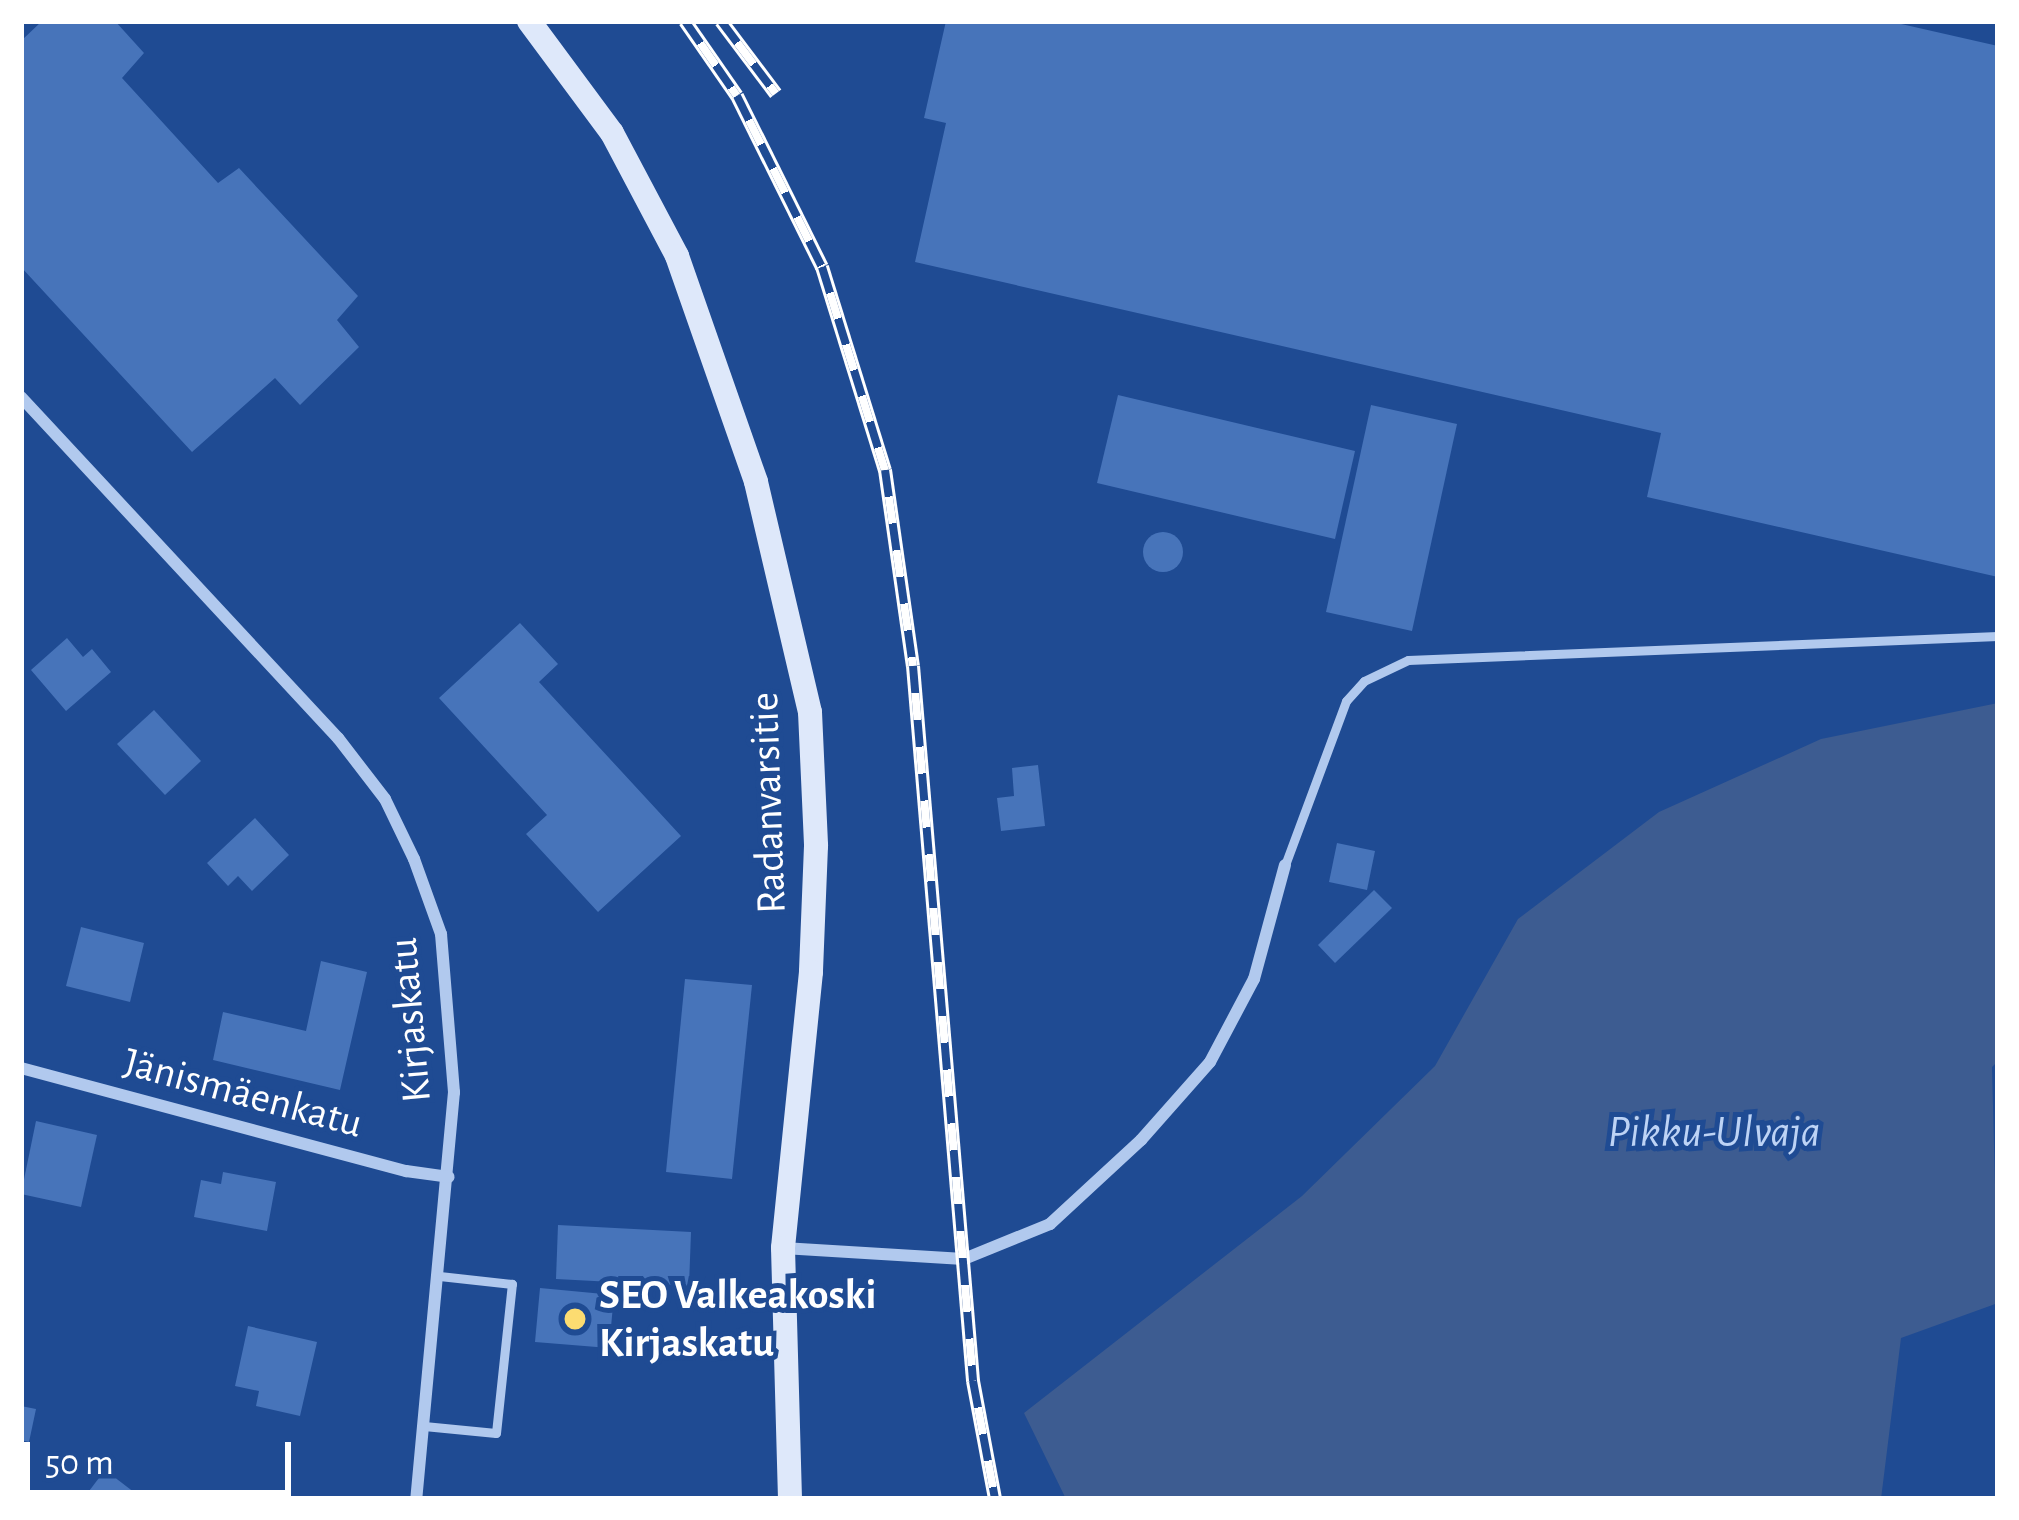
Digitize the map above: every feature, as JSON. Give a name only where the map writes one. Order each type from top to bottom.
[{"type":"street","name":"Radanvarsitie","points":[[530,21],[612,133],[677,256],[728,390],[787,596],[810,712],[816,846],[811,972],[783,1248],[790,1499]]},
{"type":"street","name":"Kirjaskatu","points":[[21,397],[338,738],[385,799],[441,934],[453,1055],[449,1177],[416,1499]]},
{"type":"street","points":[[783,1248],[964,1259],[1050,1224],[1141,1140],[1210,1062],[1254,979],[1285,865]]},
{"type":"street","name":"Jänismäenkatu","points":[[21,1068],[406,1171],[449,1177]]},
{"type":"lane","points":[[1285,865],[1346,701],[1364,681],[1408,661],[1998,636]]},
{"type":"lane","points":[[424,1426],[496,1433],[512,1284],[439,1276]]},
{"type":"water","name":"Pikku-Ulvaja","points":[[1998,703],[1998,1061],[1992,1067],[1998,1303],[1901,1338],[1881,1499],[1066,1499],[1024,1413],[1302,1196],[1435,1066],[1518,919],[1659,812],[1821,739]]},
{"type":"building","points":[[42,21],[115,21],[144,53],[122,78],[218,183],[239,168],[358,296],[337,320],[359,347],[300,405],[275,378],[192,452],[21,267],[21,41]]},
{"type":"building","points":[[946,21],[1888,21],[1998,46],[1998,577],[1647,497],[1661,433],[915,262],[946,123],[924,118]]},
{"type":"building","points":[[1118,395],[1355,451],[1335,539],[1097,483]]},
{"type":"building","points":[[1371,405],[1457,424],[1412,631],[1326,612]]},
{"type":"building","points":[[1163,532],[1177,538],[1183,552],[1177,566],[1163,572],[1149,566],[1143,552],[1149,538]]},
{"type":"building","points":[[520,623],[558,664],[539,682],[681,836],[598,912],[526,834],[547,815],[439,698]]},
{"type":"building","points":[[67,638],[83,657],[92,649],[111,672],[66,711],[31,670]]},
{"type":"building","points":[[154,710],[201,761],[165,795],[117,744]]},
{"type":"building","points":[[1038,765],[1045,826],[1001,831],[997,798],[1014,796],[1012,768]]},
{"type":"building","points":[[255,818],[289,855],[252,891],[238,876],[228,886],[207,863]]},
{"type":"building","points":[[1337,843],[1375,851],[1367,890],[1329,882]]},
{"type":"building","points":[[1374,890],[1392,908],[1335,963],[1318,945]]},
{"type":"building","points":[[81,927],[144,943],[130,1002],[66,986]]},
{"type":"building","points":[[321,961],[367,972],[340,1090],[213,1060],[223,1012],[306,1031]]},
{"type":"building","points":[[685,979],[752,985],[732,1179],[666,1172]]},
{"type":"building","points":[[36,1121],[97,1135],[81,1207],[21,1194]]},
{"type":"building","points":[[223,1172],[276,1182],[267,1231],[194,1217],[201,1180],[221,1184]]},
{"type":"building","points":[[558,1225],[691,1232],[689,1286],[556,1279]]},
{"type":"building","points":[[540,1288],[614,1295],[609,1348],[535,1342]]},
{"type":"building","points":[[248,1326],[317,1342],[300,1416],[256,1406],[259,1391],[235,1386]]},
{"type":"building","points":[[21,1406],[36,1409],[29,1442],[21,1440]]},
{"type":"building","points":[[105,1470],[143,1499],[83,1499]]},
{"type":"railway","points":[[685,21],[737,96],[822,267],[885,470],[913,666],[973,1381],[995,1499]]},
{"type":"railway","points":[[721,21],[776,94]]},
{"type":"place","name":"SEO Valkeakoski Kirjaskatu","points":[[575,1319]]}]
